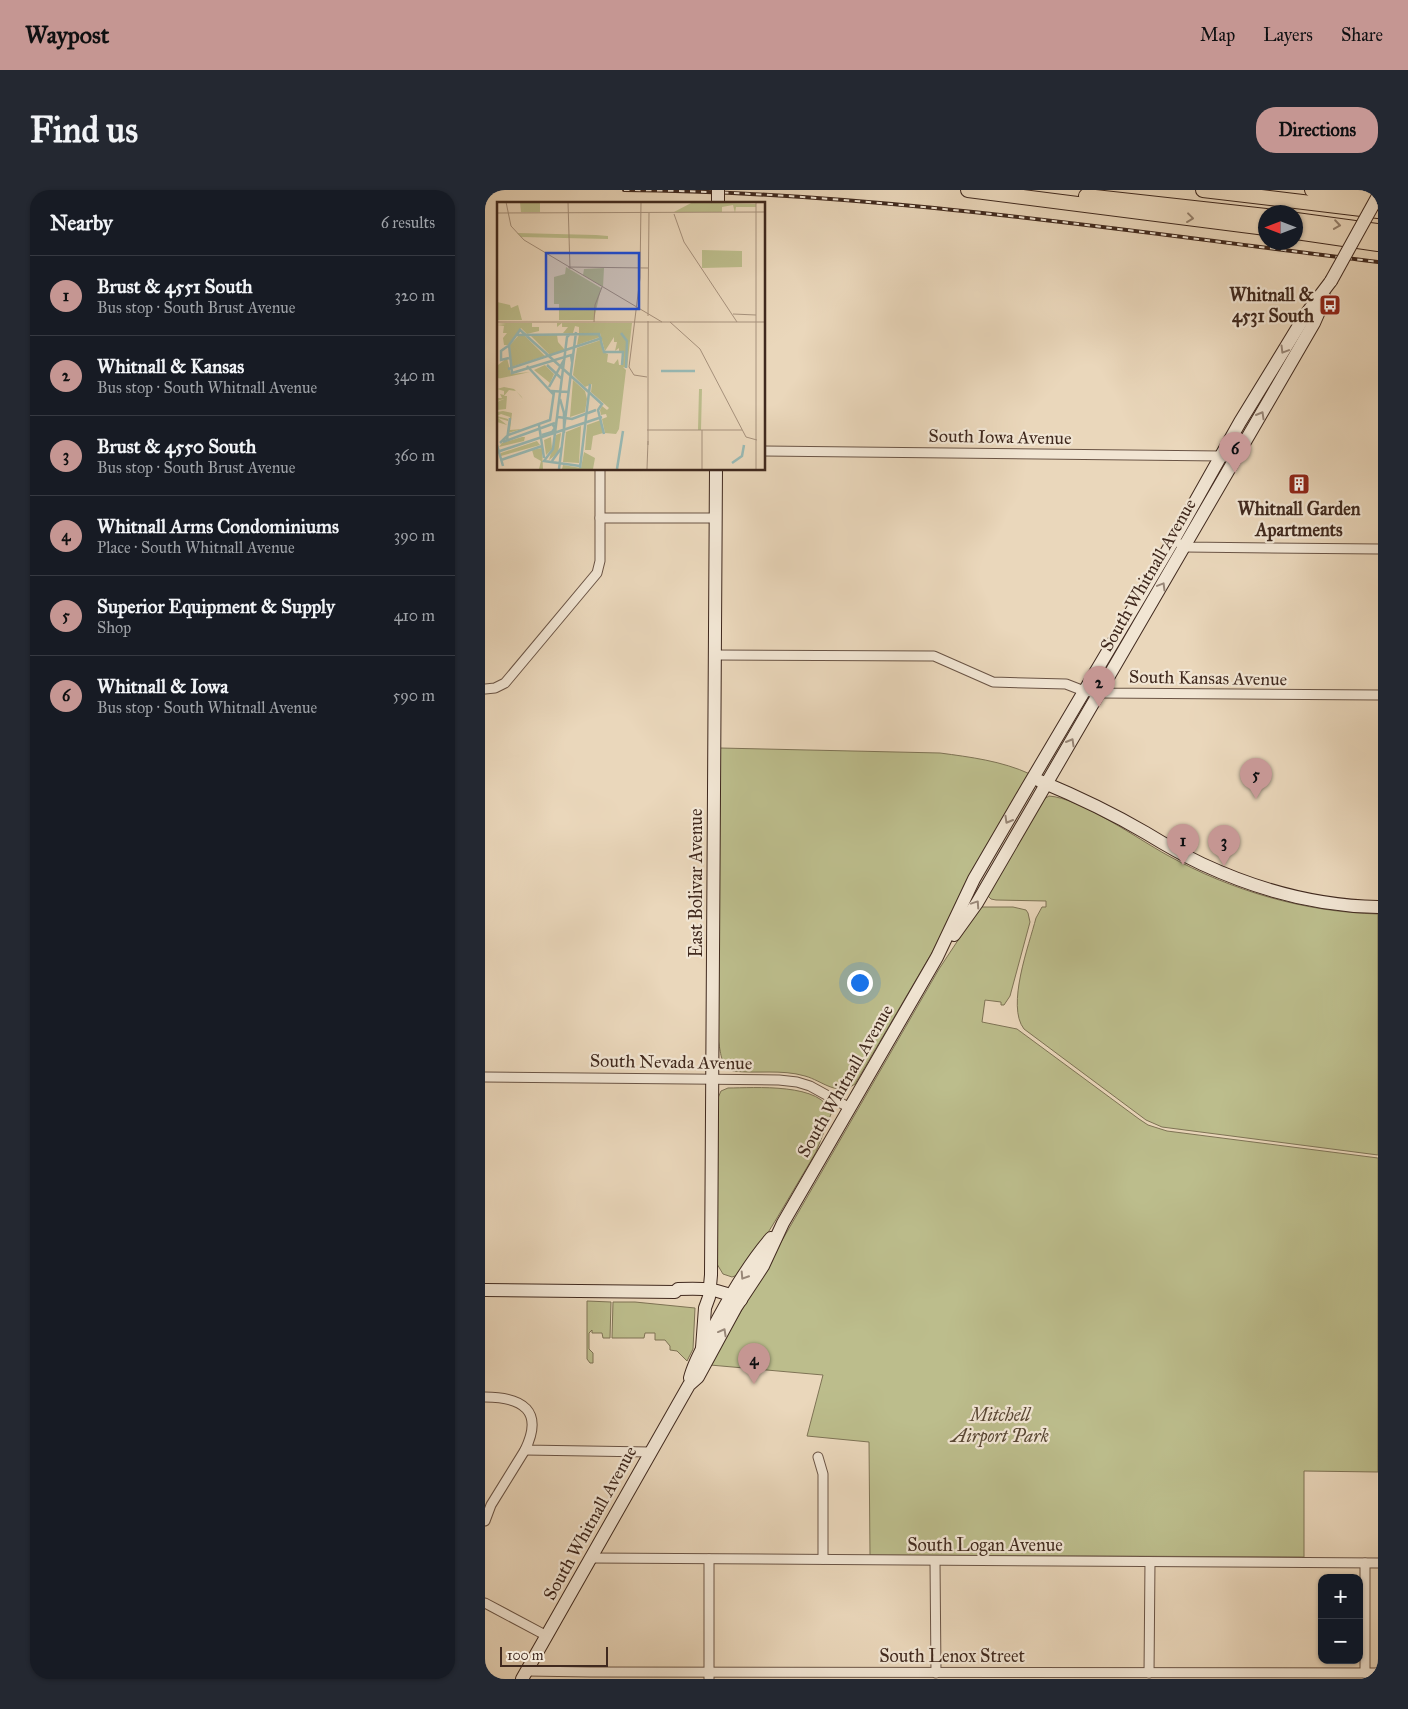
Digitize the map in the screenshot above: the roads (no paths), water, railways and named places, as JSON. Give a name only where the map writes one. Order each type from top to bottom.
[{"type":"main road","points":[[968,190],[1258,227]]},
{"type":"main road","points":[[1023,190],[1258,215]]},
{"type":"main road","points":[[1203,190],[1378,212]]},
{"type":"main road","points":[[1312,190],[1378,197]]},
{"type":"main road","points":[[1303,221],[1378,231]]},
{"type":"main road","points":[[1303,233],[1378,244]]},
{"type":"street","name":"South Whitnall Avenue","points":[[937,957],[977,903],[1185,547],[1314,323],[1331,281],[1378,197]]},
{"type":"street","name":"South Whitnall Avenue","points":[[524,1675],[689,1385],[702,1348],[734,1302],[763,1266],[783,1223],[937,957],[974,879],[1221,456],[1306,314],[1331,281]]},
{"type":"street","name":"South Iowa Avenue","points":[[765,451],[1221,456],[1235,460]]},
{"type":"street","points":[[485,689],[495,688],[508,679],[597,572],[600,560],[601,470]]},
{"type":"street","name":"East Bolivar Avenue","points":[[702,1348],[705,1308],[711,1275],[716,470]]},
{"type":"street","points":[[600,518],[716,518]]},
{"type":"street","points":[[1173,541],[1185,547],[1378,549]]},
{"type":"street","points":[[1133,607],[1146,614]]},
{"type":"street","name":"South Kansas Avenue","points":[[716,655],[934,656],[993,682],[1065,684],[1084,691],[1099,693],[1378,695]]},
{"type":"street","points":[[1033,778],[1098,807],[1201,863],[1246,882],[1311,901],[1350,906],[1378,907]]},
{"type":"street","name":"South Nevada Avenue","points":[[485,1077],[779,1080],[811,1086],[850,1108]]},
{"type":"street","points":[[485,1290],[709,1293],[719,1299],[734,1302]]},
{"type":"street","name":"South Whitnall Avenue","points":[[689,1385],[698,1377],[734,1302]]},
{"type":"street","points":[[485,1397],[514,1400],[526,1409],[532,1422],[533,1430],[525,1450],[488,1505],[485,1521]]},
{"type":"street","points":[[525,1450],[650,1452]]},
{"type":"street","points":[[818,1457],[823,1474],[823,1559]]},
{"type":"street","name":"South Logan Avenue","points":[[591,1558],[1378,1563]]},
{"type":"street","points":[[709,1559],[709,1675]]},
{"type":"street","points":[[932,1675],[935,1561]]},
{"type":"street","points":[[1149,1673],[1150,1562]]},
{"type":"street","points":[[1365,1563],[1365,1673]]},
{"type":"street","points":[[485,1603],[547,1636]]},
{"type":"street","name":"South Lenox Street","points":[[524,1675],[1378,1673]]},
{"type":"railway","points":[[624,190],[719,192],[908,205],[1096,226],[1378,262]]},
{"type":"place","name":"Whitnall & 4531 South","points":[[1330,305]]},
{"type":"place","name":"Whitnall & Iowa","points":[[1235,473]]},
{"type":"place","name":"Whitnall Garden Apartments","points":[[1299,484]]},
{"type":"place","name":"Whitnall & Kansas","points":[[1099,707]]},
{"type":"place","name":"Superior Equipment & Supply","points":[[1256,799]]},
{"type":"place","name":"Brust & 4551 South","points":[[1183,865]]},
{"type":"place","name":"Brust & 4550 South","points":[[1224,866]]},
{"type":"place","name":"Whitnall Arms Condominiums","points":[[754,1384]]},
{"type":"park label","name":"Mitchell Airport Park","points":[[1000,1425]]}]
